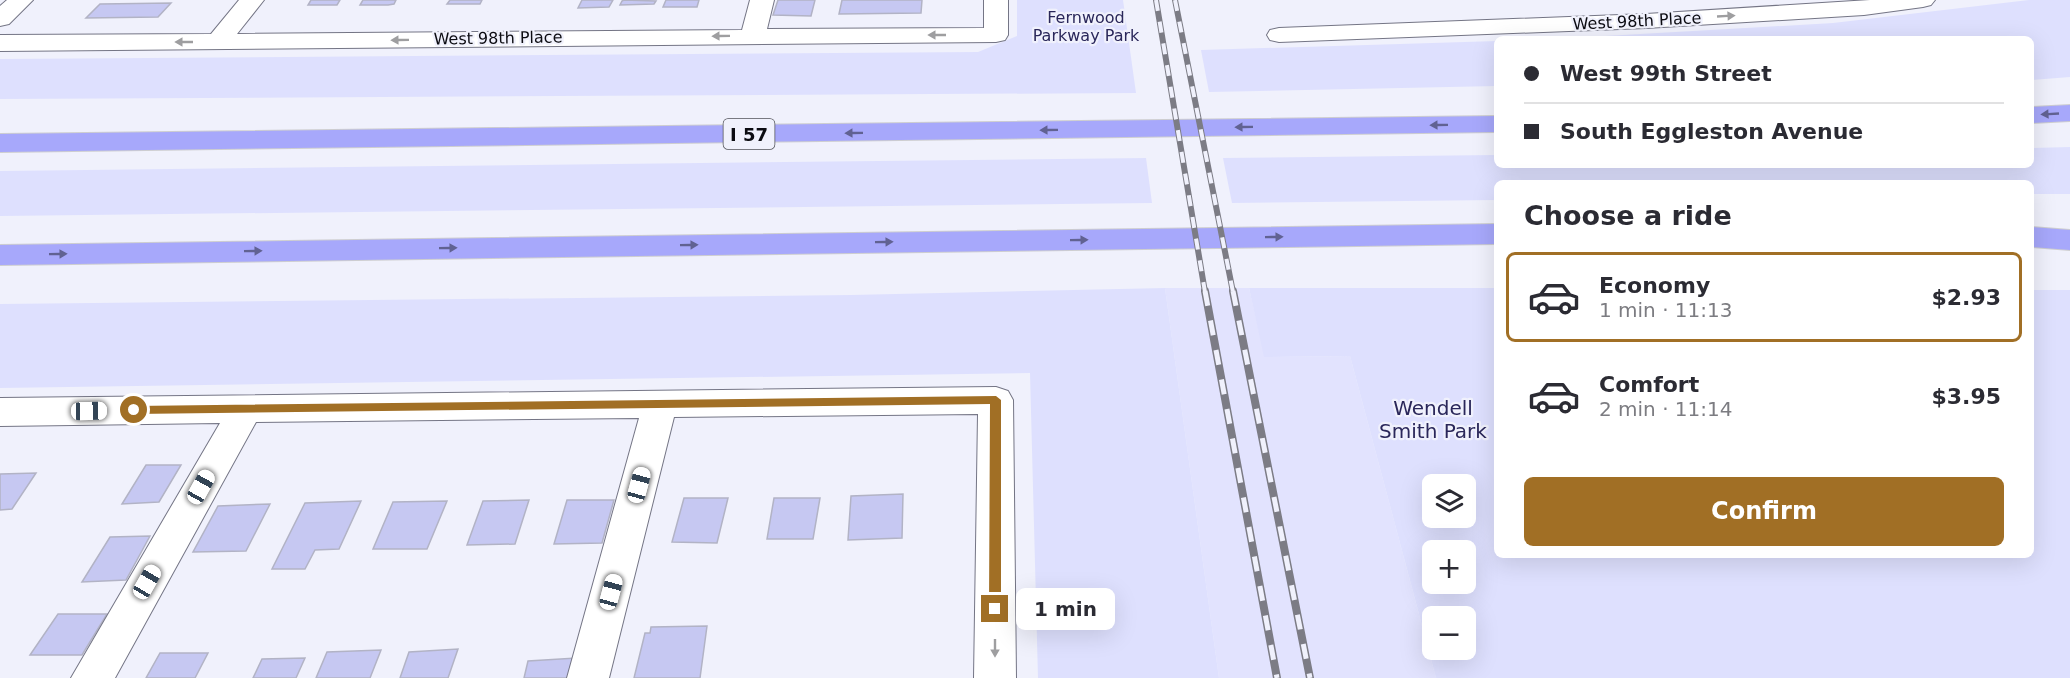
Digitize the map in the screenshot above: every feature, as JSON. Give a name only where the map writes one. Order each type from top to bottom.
[{"type":"highway","points":[[2034,115],[2070,113]]},
{"type":"highway","name":"I 57","points":[[0,142],[1494,124]]},
{"type":"highway","points":[[2034,227],[2070,226]]},
{"type":"highway","points":[[0,255],[1494,234]]},
{"type":"highway","points":[[2034,237],[2070,240]]},
{"type":"street","points":[[0,19],[21,0]]},
{"type":"street","points":[[217,42],[252,0]]},
{"type":"street","points":[[753,35],[762,0]]},
{"type":"street","name":"West 98th Place","points":[[0,43],[996,34],[996,0]]},
{"type":"street","points":[[1631,0],[1646,21]]},
{"type":"street","name":"West 98th Place","points":[[1279,35],[1646,21],[1923,0]]},
{"type":"street","points":[[0,412],[996,400],[995,678]]},
{"type":"street","points":[[588,678],[660,404]]},
{"type":"street","points":[[92,678],[246,409]]},
{"type":"shaded area","points":[[1165,288],[1249,288],[1265,357],[1350,356],[1422,626],[1422,660],[1431,660],[1436,678],[1219,678]]},
{"type":"green space","name":"Fernwood Parkway Park","points":[[1017,0],[1123,0],[1136,93],[0,99],[0,59],[978,52],[1017,36]]},
{"type":"green space","points":[[2029,0],[2070,0],[2070,77],[2034,80],[2034,36],[1606,36],[1833,23]]},
{"type":"green space","points":[[1494,41],[1494,86],[1209,92],[1201,50]]},
{"type":"green space","points":[[2070,147],[2070,194],[2034,194],[2034,180],[1494,180],[1494,200],[1232,203],[1223,158],[1494,155],[1494,168],[2034,168],[2034,148]]},
{"type":"green space","points":[[1146,158],[1152,203],[0,216],[0,171]]},
{"type":"green space","points":[[1165,288],[1219,678],[1038,678],[1030,373],[0,388],[0,304],[851,295]]},
{"type":"green space","name":"Wendell Smith Park","points":[[1249,288],[1494,288],[1494,558],[2034,558],[2034,290],[2070,290],[2070,678],[1436,678],[1431,660],[1476,660],[1476,606],[1422,606],[1422,626],[1350,356],[1264,357]]},
{"type":"building","points":[[311,0],[340,0],[337,5],[308,5]]},
{"type":"building","points":[[363,0],[396,0],[394,4],[388,5],[360,5]]},
{"type":"building","points":[[450,0],[482,0],[480,4],[447,4]]},
{"type":"building","points":[[582,0],[613,0],[609,7],[578,8]]},
{"type":"building","points":[[666,0],[699,0],[697,7],[663,7]]},
{"type":"building","points":[[778,0],[815,0],[811,16],[773,15]]},
{"type":"building","points":[[842,0],[922,0],[921,13],[839,14]]},
{"type":"building","points":[[622,1],[656,1],[654,4],[620,5]]},
{"type":"building","points":[[171,3],[158,17],[86,18],[100,4]]},
{"type":"building","points":[[146,465],[181,465],[159,502],[122,504]]},
{"type":"building","points":[[36,473],[12,509],[0,510],[0,474]]},
{"type":"building","points":[[903,494],[902,538],[848,540],[851,496]]},
{"type":"building","points":[[684,498],[728,498],[717,543],[672,542]]},
{"type":"building","points":[[774,498],[820,498],[813,539],[767,539]]},
{"type":"building","points":[[529,500],[515,544],[467,545],[483,501]]},
{"type":"building","points":[[567,500],[614,500],[602,543],[554,544]]},
{"type":"building","points":[[361,501],[339,549],[315,550],[305,569],[272,569],[305,503]]},
{"type":"building","points":[[447,501],[427,549],[373,549],[393,502]]},
{"type":"building","points":[[270,504],[246,551],[193,552],[218,506]]},
{"type":"building","points":[[150,536],[126,580],[82,582],[110,537]]},
{"type":"building","points":[[58,614],[107,614],[82,655],[30,655]]},
{"type":"building","points":[[707,626],[700,678],[634,678],[645,633],[650,633],[651,627]]},
{"type":"building","points":[[458,649],[448,678],[400,678],[409,652]]},
{"type":"building","points":[[381,650],[370,678],[316,678],[327,652]]},
{"type":"building","points":[[160,653],[208,653],[195,678],[146,678]]},
{"type":"building","points":[[305,658],[296,678],[253,678],[262,659]]},
{"type":"building","points":[[576,658],[570,678],[524,678],[528,661]]},
{"type":"railway","points":[[1156,0],[1205,292]]},
{"type":"railway","points":[[1175,0],[1233,292]]},
{"type":"railway","points":[[1205,291],[1277,678]]},
{"type":"railway","points":[[1233,291],[1310,678]]},
{"type":"route","points":[[134,410],[996,400],[995,609]]}]
